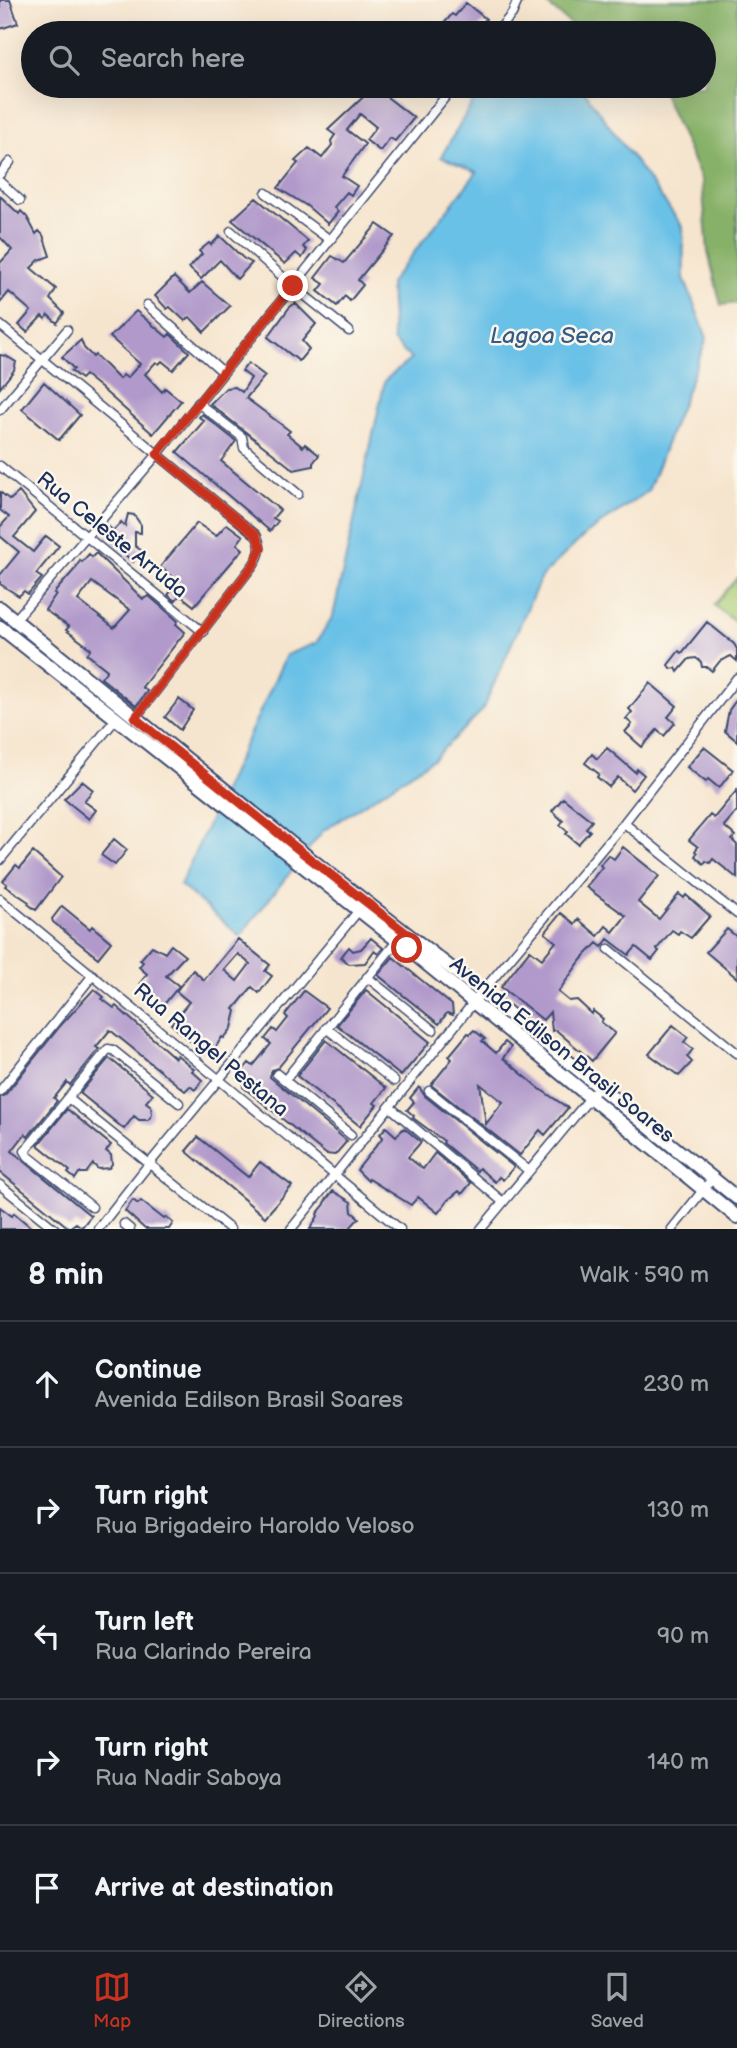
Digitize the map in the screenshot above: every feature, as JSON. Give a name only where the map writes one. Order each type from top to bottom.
[{"type":"main road","name":"Avenida Edilson Brasil Soares","points":[[9,615],[135,718],[221,795],[362,906],[474,1003],[737,1217]]},
{"type":"main road","name":"Avenida Edilson Brasil Soares","points":[[0,627],[115,720],[221,795]]},
{"type":"main road","name":"Avenida Edilson Brasil Soares","points":[[406,943],[482,992],[737,1198]]},
{"type":"main road","points":[[651,1147],[660,1136]]},
{"type":"street","points":[[506,21],[518,0]]},
{"type":"street","points":[[0,627],[88,538],[444,98]]},
{"type":"street","points":[[0,174],[10,162]]},
{"type":"street","points":[[0,182],[20,200]]},
{"type":"street","points":[[267,193],[330,240]]},
{"type":"street","points":[[231,231],[349,331]]},
{"type":"street","points":[[147,305],[223,372]]},
{"type":"street","points":[[0,325],[256,535],[261,548],[259,556],[203,632],[135,718]]},
{"type":"street","points":[[0,410],[67,330]]},
{"type":"street","points":[[198,403],[242,437],[244,448],[298,494]]},
{"type":"street","name":"Rua Celeste Arruda","points":[[0,466],[203,632]]},
{"type":"street","points":[[291,1229],[482,992],[624,823],[737,678]]},
{"type":"street","points":[[0,860],[115,720]]},
{"type":"street","points":[[624,823],[737,914]]},
{"type":"street","name":"Rua Rangel Pestana","points":[[0,898],[400,1229]]},
{"type":"street","points":[[98,1229],[362,906]]},
{"type":"street","points":[[285,1080],[367,977],[406,943]]},
{"type":"street","points":[[609,950],[737,1053]]},
{"type":"street","points":[[0,1091],[93,975]]},
{"type":"street","points":[[367,977],[433,1030]]},
{"type":"street","points":[[326,1028],[394,1081]]},
{"type":"street","points":[[92,1207],[25,1153],[27,1146],[108,1049],[113,1050],[179,1103]]},
{"type":"street","points":[[277,1074],[351,1135]]},
{"type":"street","points":[[481,1229],[599,1087]]},
{"type":"street","points":[[429,1091],[528,1170]]},
{"type":"street","points":[[68,1098],[230,1229]]},
{"type":"street","points":[[390,1107],[503,1202]]},
{"type":"street","points":[[672,1229],[712,1179]]},
{"type":"street","points":[[0,1185],[55,1229]]},
{"type":"green space","points":[[542,0],[737,0],[737,303],[721,305],[708,252],[702,181],[665,98],[716,98],[716,21],[567,21]]},
{"type":"green space","points":[[737,578],[737,624],[714,605]]},
{"type":"water","name":"Lagoa Seca","points":[[475,98],[589,98],[683,227],[684,278],[707,338],[648,491],[586,534],[541,577],[482,711],[433,759],[323,831],[240,936],[180,885],[286,655],[316,643],[333,616],[385,380],[411,359],[393,341],[390,283],[477,172],[441,157]]},
{"type":"building","points":[[0,0],[10,0],[18,23],[0,29]]},
{"type":"building","points":[[466,3],[486,19],[446,21],[452,14],[455,16]]},
{"type":"building","points":[[362,98],[388,98],[414,118],[395,141],[390,138],[380,151],[366,140],[376,127],[360,114],[347,130],[365,144],[342,176],[357,186],[351,195],[347,192],[334,207],[338,212],[328,224],[307,206],[278,188],[298,163],[295,161],[309,148],[322,158],[332,145],[331,141],[335,135],[328,130]]},
{"type":"building","points":[[0,196],[19,214],[21,211],[27,217],[36,234],[39,231],[43,235],[50,256],[39,260],[31,268],[56,289],[50,299],[64,313],[57,323],[48,315],[45,319],[42,316],[27,332],[19,325],[31,311],[9,292],[0,303],[0,263],[12,250],[0,237]]},
{"type":"building","points":[[256,198],[308,241],[303,247],[307,250],[302,258],[296,253],[285,264],[232,220]]},
{"type":"building","points":[[377,224],[394,236],[358,280],[363,285],[350,301],[345,296],[337,306],[318,291],[324,284],[315,278],[332,256],[344,263]]},
{"type":"building","points":[[220,236],[252,263],[237,279],[220,260],[201,279],[189,268],[202,254],[199,251]]},
{"type":"building","points":[[174,277],[190,293],[202,282],[230,306],[204,332],[190,317],[185,321],[170,307],[167,309],[155,296]]},
{"type":"building","points":[[295,303],[316,324],[302,341],[309,349],[299,361],[268,337]]},
{"type":"building","points":[[136,311],[167,337],[170,334],[189,352],[173,370],[162,361],[159,364],[156,362],[145,374],[162,392],[165,388],[181,401],[153,434],[85,375],[81,379],[71,371],[74,369],[62,357],[81,340],[84,348],[119,379],[123,375],[127,378],[140,364],[110,337]]},
{"type":"building","points":[[0,355],[16,362],[14,370],[0,388]]},
{"type":"building","points":[[248,363],[265,376],[246,398],[290,431],[287,434],[303,447],[305,444],[319,455],[313,466],[294,470],[210,404],[226,388],[235,387],[242,392],[251,378],[242,371]]},
{"type":"building","points":[[44,382],[80,415],[59,440],[22,409]]},
{"type":"building","points":[[202,414],[236,441],[221,461],[280,510],[273,518],[278,521],[270,531],[177,452],[204,421],[199,417]]},
{"type":"building","points":[[0,492],[10,500],[19,492],[35,512],[14,537],[33,552],[46,536],[59,546],[36,574],[42,578],[28,594],[24,591],[19,596],[0,584],[0,575],[19,552],[0,536],[0,527],[9,517],[0,510]]},
{"type":"building","points":[[128,514],[134,515],[141,525],[141,533],[135,532],[135,546],[142,551],[133,562],[103,534],[109,527],[113,531],[121,522],[125,526]]},
{"type":"building","points":[[197,523],[216,536],[227,524],[243,536],[237,544],[243,549],[194,606],[180,595],[175,601],[168,595],[179,582],[160,567]]},
{"type":"building","points":[[96,553],[143,599],[149,596],[178,621],[176,624],[185,632],[142,687],[147,691],[136,706],[101,678],[107,670],[87,654],[91,649],[66,630],[69,627],[45,610],[56,594],[54,593],[80,560],[82,562],[89,554],[92,557]],"holes":[[[92,582],[130,610],[114,628],[78,600]]]},
{"type":"building","points":[[707,622],[734,644],[737,661],[731,656],[720,661],[712,671],[702,667],[696,658],[689,659],[678,672],[676,668],[671,669],[668,665],[679,651],[682,653]]},
{"type":"building","points":[[650,683],[677,706],[668,717],[675,723],[664,736],[657,730],[642,747],[625,732],[632,724],[626,719],[632,712],[629,709]]},
{"type":"building","points":[[179,699],[193,710],[180,730],[165,717]]},
{"type":"building","points":[[737,699],[737,741],[725,731],[729,710]]},
{"type":"building","points":[[704,747],[733,770],[719,788],[708,779],[706,782],[687,767]]},
{"type":"building","points":[[607,748],[635,772],[637,769],[644,775],[632,790],[618,777],[609,787],[597,777],[599,774],[585,763],[592,754],[597,759]]},
{"type":"building","points":[[82,781],[93,790],[84,801],[96,810],[89,819],[64,799]]},
{"type":"building","points":[[737,790],[737,811],[724,826],[735,836],[732,840],[737,845],[737,878],[713,859],[704,864],[695,856],[698,847],[689,840],[710,815],[714,818]]},
{"type":"building","points":[[563,798],[592,821],[586,828],[590,831],[578,844],[566,834],[568,832],[560,825],[563,821],[552,811]]},
{"type":"building","points":[[114,839],[127,850],[115,865],[101,855]]},
{"type":"building","points":[[623,847],[659,876],[638,902],[659,919],[679,894],[684,898],[686,895],[710,916],[691,938],[680,931],[678,934],[672,930],[652,960],[636,947],[629,955],[608,939],[602,947],[597,943],[581,960],[558,992],[569,1001],[577,1000],[592,1014],[593,1011],[603,1019],[601,1022],[615,1033],[592,1061],[556,1030],[552,1031],[550,1012],[543,1020],[501,987],[530,950],[542,959],[556,942],[545,933],[561,913],[575,924],[578,919],[598,936],[606,926],[613,932],[626,916],[586,887],[608,855],[614,859]]},
{"type":"building","points":[[33,852],[61,877],[36,910],[5,886],[7,884],[3,881],[16,865],[20,868]]},
{"type":"building","points":[[62,906],[111,942],[98,958],[53,922],[52,919]]},
{"type":"building","points":[[727,929],[737,937],[737,978],[706,952]]},
{"type":"building","points":[[371,938],[383,948],[378,954],[374,951],[365,963],[349,964],[341,957],[349,947],[353,951],[361,949]]},
{"type":"building","points":[[238,939],[270,965],[265,971],[272,976],[259,993],[252,987],[234,1009],[236,1011],[232,1028],[215,1048],[205,1054],[171,1024],[189,1002],[176,991],[193,970],[204,980]],"holes":[[[238,954],[250,964],[237,981],[224,970]]]},
{"type":"building","points":[[171,945],[185,956],[166,976],[179,986],[162,1007],[150,998],[153,993],[140,983],[147,974],[139,967],[143,962],[140,960],[152,946],[165,953]]},
{"type":"building","points":[[393,957],[452,1005],[453,1015],[447,1013],[439,1024],[378,975]]},
{"type":"building","points":[[94,989],[104,997],[102,999],[114,1008],[116,1006],[175,1058],[177,1055],[194,1069],[192,1071],[202,1080],[195,1090],[190,1086],[185,1091],[110,1030],[96,1047],[99,1049],[70,1085],[67,1082],[54,1098],[57,1101],[28,1137],[25,1134],[12,1151],[91,1216],[82,1227],[76,1223],[69,1228],[0,1172],[0,1097],[5,1095],[61,1025]]},
{"type":"building","points":[[366,990],[430,1042],[401,1076],[337,1025]]},
{"type":"building","points":[[304,991],[327,1008],[278,1068],[272,1070],[270,1077],[347,1141],[335,1155],[326,1154],[243,1087],[245,1084],[237,1078],[249,1063],[253,1066],[271,1044],[265,1039],[273,1029],[277,1032],[288,1018],[285,1015]]},
{"type":"building","points":[[673,1025],[688,1037],[684,1042],[693,1049],[687,1057],[692,1062],[679,1076],[649,1054]]},
{"type":"building","points":[[474,1030],[496,1053],[505,1042],[511,1047],[503,1058],[568,1108],[545,1135],[540,1130],[520,1155],[431,1085],[452,1059],[449,1056],[468,1033]],"holes":[[[480,1084],[503,1102],[486,1124]]]},
{"type":"building","points":[[326,1040],[386,1088],[374,1103],[377,1105],[360,1126],[297,1076]]},
{"type":"building","points":[[109,1058],[153,1094],[146,1102],[151,1106],[152,1115],[148,1120],[139,1120],[134,1116],[124,1129],[80,1093]]},
{"type":"building","points":[[419,1087],[425,1096],[514,1167],[503,1180],[499,1177],[495,1182],[479,1168],[477,1171],[413,1118],[407,1110],[414,1102],[410,1098]]},
{"type":"building","points":[[67,1109],[111,1145],[106,1151],[111,1155],[112,1164],[109,1168],[98,1169],[93,1164],[86,1173],[79,1173],[75,1179],[68,1173],[70,1171],[38,1145]]},
{"type":"building","points":[[386,1127],[396,1136],[404,1128],[421,1142],[408,1157],[423,1169],[435,1153],[471,1183],[462,1194],[459,1191],[448,1200],[438,1213],[418,1197],[411,1205],[369,1179],[368,1181],[357,1170],[383,1137],[380,1134]]},
{"type":"building","points":[[198,1137],[248,1177],[260,1162],[292,1186],[265,1217],[186,1151]]},
{"type":"building","points":[[333,1191],[351,1202],[352,1212],[359,1218],[349,1229],[310,1229],[317,1214]]},
{"type":"building","points":[[133,1200],[138,1204],[141,1201],[164,1219],[166,1217],[173,1223],[169,1229],[145,1229],[125,1211]]},
{"type":"building","points":[[0,1207],[12,1216],[14,1213],[33,1229],[0,1229]]},
{"type":"route","points":[[293,286],[157,454],[256,535],[261,548],[254,564],[135,718],[414,939],[407,948]]}]
